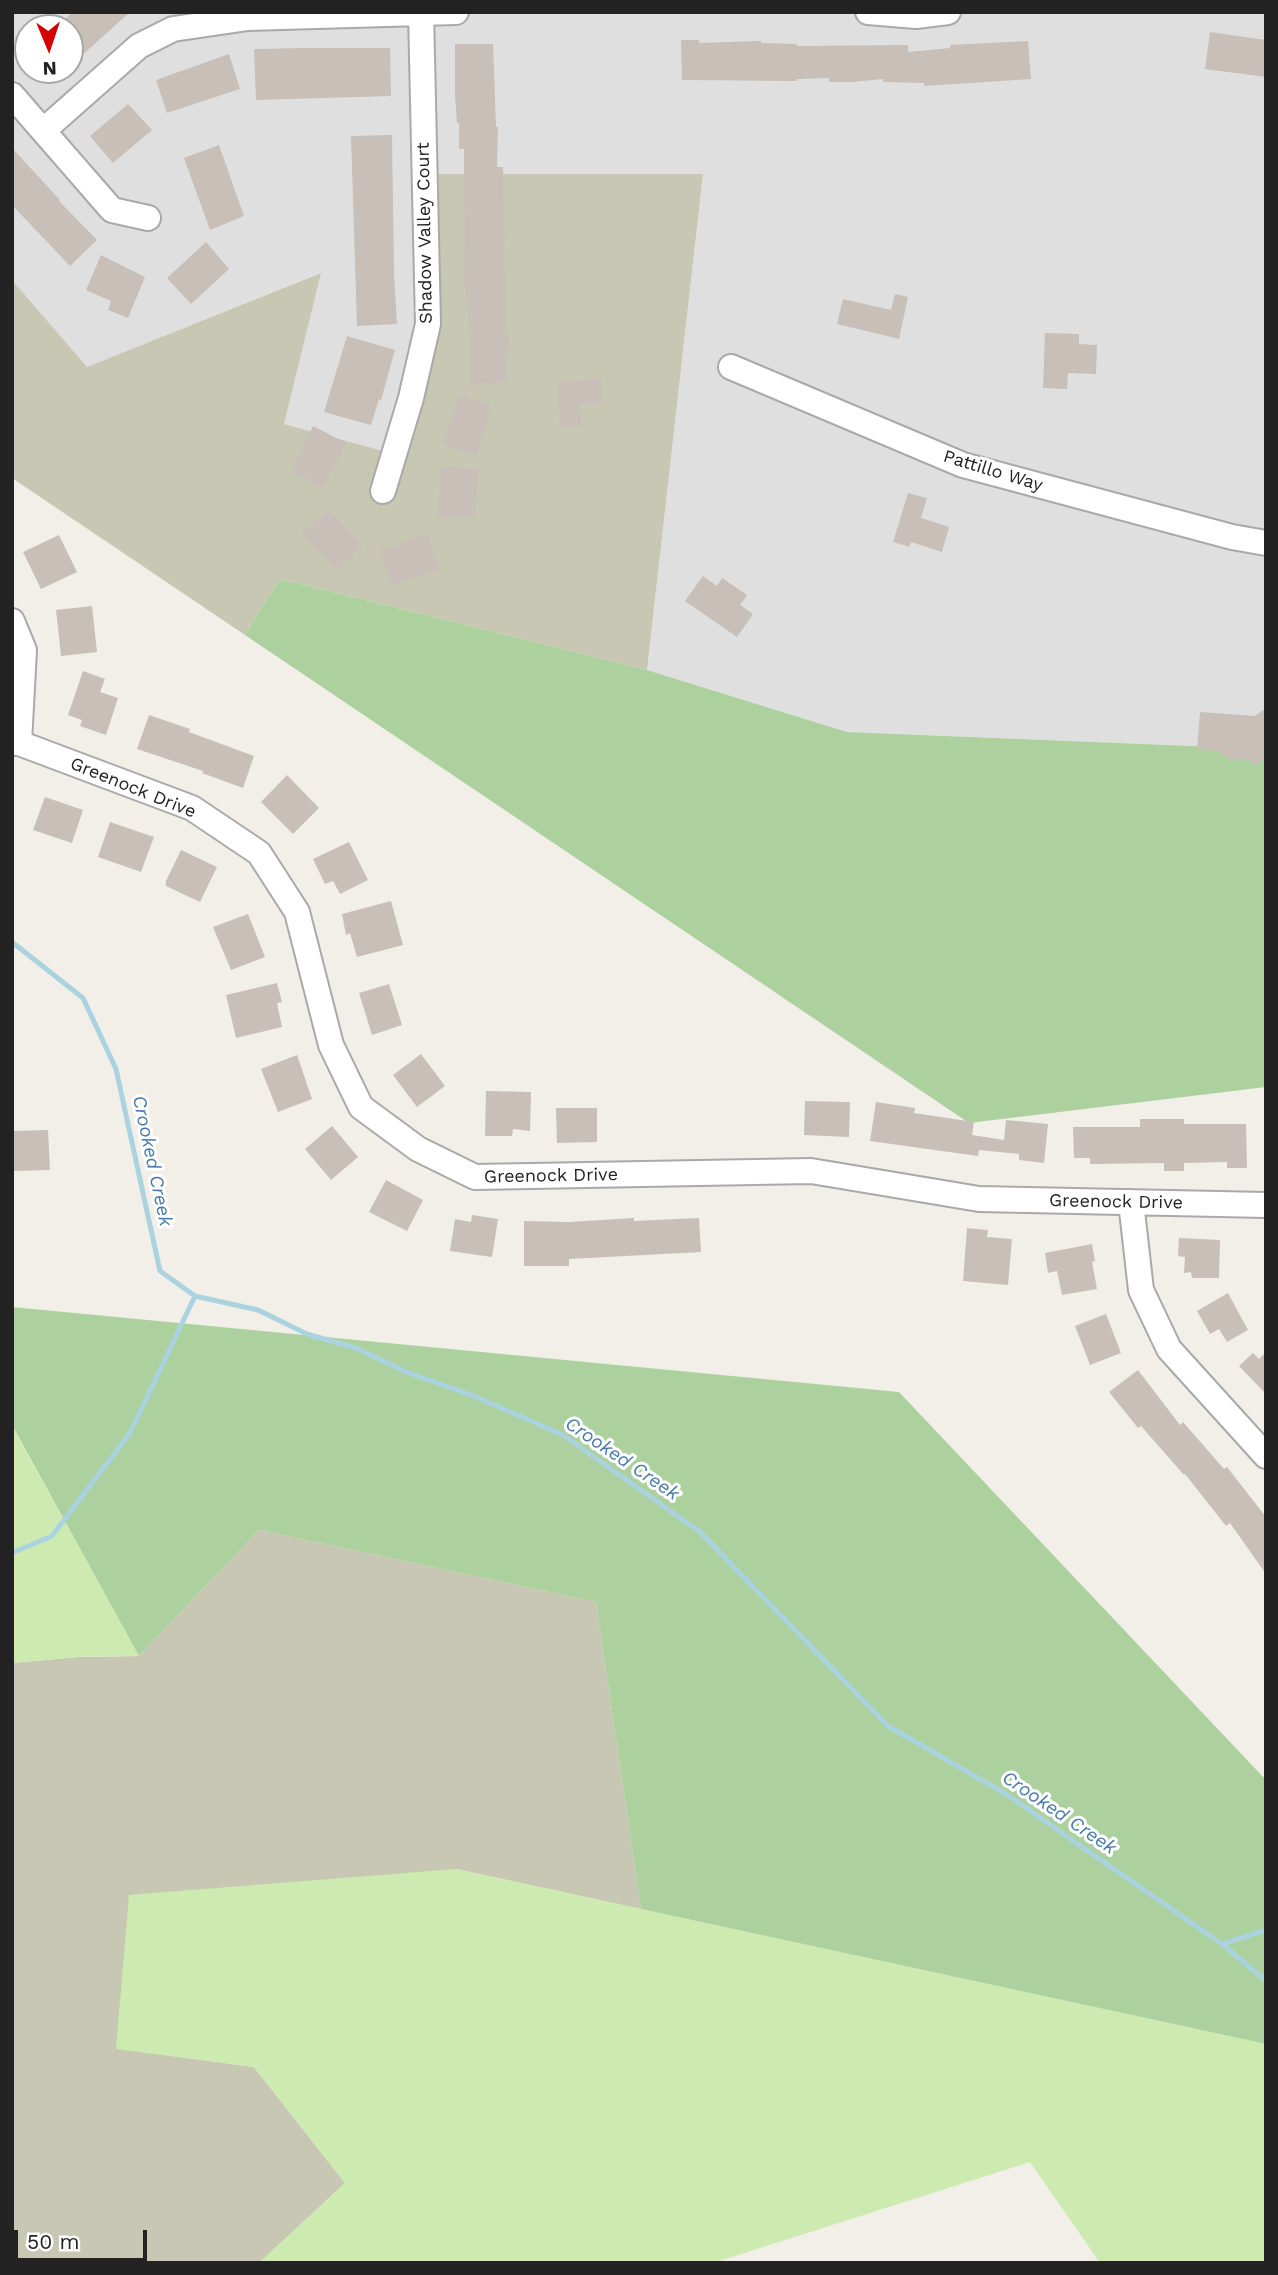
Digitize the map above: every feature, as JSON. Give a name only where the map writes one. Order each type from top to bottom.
[{"type":"street","points":[[44,130],[171,20],[456,12]]},
{"type":"street","points":[[868,12],[916,16],[948,12]]},
{"type":"street","name":"Shadow Valley Court","points":[[383,491],[411,398],[428,324],[421,13]]},
{"type":"street","points":[[12,95],[112,210],[148,218]]},
{"type":"street","name":"Pattillo Way","points":[[731,367],[963,465],[1231,537],[1266,543]]},
{"type":"street","points":[[12,621],[24,650],[16,743]]},
{"type":"street","name":"Greenock Drive","points":[[16,743],[192,808],[259,853],[297,912],[331,1045],[361,1107],[418,1149],[475,1177],[811,1171],[979,1199],[1266,1205]]},
{"type":"street","points":[[1131,1202],[1141,1290],[1169,1349],[1266,1456]]},
{"type":"shaded area","points":[[12,12],[1266,12],[1266,749],[847,732],[647,670],[703,174],[432,320],[387,452],[284,424],[320,273],[87,368],[12,280]]},
{"type":"shaded area","points":[[427,174],[703,174],[647,670],[280,579],[245,635],[12,478],[12,280],[87,367],[321,273],[284,424],[387,452],[432,320]]},
{"type":"shaded area","points":[[259,1530],[596,1602],[641,1909],[456,1869],[116,2048],[254,2067],[345,2183],[259,2263],[12,2263],[12,1663],[79,1657],[139,1656]]},
{"type":"green space","points":[[280,579],[647,670],[847,732],[1266,749],[1266,1087],[969,1123],[245,635]]},
{"type":"green space","points":[[12,1307],[899,1392],[1266,1780],[1266,2044],[641,1909],[596,1602],[259,1530],[139,1656],[12,1425]]},
{"type":"green space","points":[[12,1426],[139,1656],[79,1657],[12,1663]]},
{"type":"green space","points":[[456,1869],[1266,2044],[1266,2263],[1100,2263],[1030,2162],[713,2263],[259,2263],[345,2183],[254,2067],[116,2049],[129,1895]]},
{"type":"building","points":[[130,12],[84,53],[84,14],[71,14]]},
{"type":"building","points":[[1210,32],[1266,40],[1266,77],[1205,69]]},
{"type":"building","points":[[681,40],[699,40],[699,43],[761,41],[797,46],[908,45],[908,52],[950,48],[950,45],[1028,41],[1031,79],[924,86],[924,83],[883,82],[883,79],[852,82],[829,82],[829,78],[797,81],[682,80]]},
{"type":"building","points":[[455,44],[493,44],[498,127],[497,167],[503,167],[506,333],[509,355],[506,355],[507,382],[470,384],[465,279],[464,149],[459,149]]},
{"type":"building","points":[[390,48],[391,96],[256,100],[254,49]]},
{"type":"building","points":[[229,54],[240,89],[167,113],[156,80]]},
{"type":"building","points":[[128,104],[152,130],[113,163],[90,136]]},
{"type":"building","points":[[392,135],[397,324],[357,326],[351,136]]},
{"type":"building","points":[[219,145],[244,216],[210,230],[184,158]]},
{"type":"building","points":[[12,148],[97,240],[70,266],[12,205]]},
{"type":"building","points":[[206,242],[229,269],[191,304],[167,278]]},
{"type":"building","points":[[101,255],[145,277],[128,318],[108,310],[111,301],[86,290]]},
{"type":"building","points":[[895,294],[908,297],[899,339],[837,324],[843,299],[891,310]]},
{"type":"building","points":[[1045,333],[1079,334],[1079,344],[1097,345],[1096,374],[1068,373],[1067,389],[1043,388]]},
{"type":"building","points":[[347,336],[395,350],[371,425],[324,412]]},
{"type":"building","points":[[601,379],[602,402],[579,404],[581,426],[560,427],[558,382]]},
{"type":"building","points":[[459,395],[491,405],[477,455],[443,444]]},
{"type":"building","points":[[313,426],[346,443],[323,487],[291,472]]},
{"type":"building","points":[[441,467],[478,469],[475,517],[438,517]]},
{"type":"building","points":[[908,493],[927,498],[921,518],[949,527],[942,552],[911,542],[909,547],[893,542]]},
{"type":"building","points":[[329,510],[363,545],[337,570],[301,534]]},
{"type":"building","points":[[428,534],[439,570],[391,585],[380,551]]},
{"type":"building","points":[[59,535],[77,572],[41,589],[23,552]]},
{"type":"building","points":[[703,576],[717,586],[722,578],[747,595],[740,605],[753,614],[737,637],[685,601]]},
{"type":"building","points":[[92,606],[97,652],[61,656],[56,610]]},
{"type":"building","points":[[83,671],[105,679],[100,692],[118,698],[106,735],[80,726],[82,720],[68,715]]},
{"type":"building","points":[[1266,708],[1266,757],[1254,766],[1250,761],[1227,759],[1220,751],[1197,749],[1200,712],[1255,716]]},
{"type":"building","points":[[149,715],[254,756],[243,788],[202,773],[203,771],[137,749]]},
{"type":"building","points":[[287,775],[319,808],[293,834],[261,802]]},
{"type":"building","points":[[45,797],[83,810],[72,843],[33,830]]},
{"type":"building","points":[[110,822],[154,837],[141,872],[98,857]]},
{"type":"building","points":[[349,842],[368,880],[340,894],[333,881],[325,884],[313,859]]},
{"type":"building","points":[[181,850],[217,867],[200,902],[166,886]]},
{"type":"building","points":[[391,901],[403,945],[357,957],[350,933],[346,935],[342,914]]},
{"type":"building","points":[[248,914],[265,957],[231,970],[213,927]]},
{"type":"building","points":[[277,983],[282,1002],[277,1003],[282,1027],[236,1038],[226,995]]},
{"type":"building","points":[[389,984],[402,1025],[372,1035],[359,993]]},
{"type":"building","points":[[421,1054],[445,1086],[417,1107],[393,1075]]},
{"type":"building","points":[[297,1055],[312,1099],[278,1112],[261,1069]]},
{"type":"building","points":[[486,1091],[531,1092],[530,1131],[513,1129],[512,1136],[485,1136]]},
{"type":"building","points":[[805,1101],[850,1102],[849,1137],[804,1135]]},
{"type":"building","points":[[876,1102],[915,1108],[914,1113],[974,1122],[972,1135],[1004,1140],[1006,1120],[1048,1124],[1044,1163],[1019,1160],[1019,1154],[979,1150],[978,1156],[870,1141]]},
{"type":"building","points":[[556,1108],[597,1108],[597,1142],[557,1143]]},
{"type":"building","points":[[1140,1119],[1184,1119],[1184,1124],[1246,1124],[1247,1168],[1227,1168],[1227,1162],[1184,1163],[1184,1171],[1164,1171],[1164,1163],[1090,1164],[1090,1158],[1074,1158],[1073,1127],[1140,1127]]},
{"type":"building","points":[[332,1126],[358,1157],[331,1180],[305,1149]]},
{"type":"building","points":[[48,1130],[50,1170],[14,1171],[13,1131]]},
{"type":"building","points":[[386,1180],[423,1200],[407,1231],[369,1212]]},
{"type":"building","points":[[472,1215],[498,1219],[492,1257],[450,1251],[455,1219],[471,1222]]},
{"type":"building","points":[[634,1218],[634,1221],[699,1218],[701,1252],[569,1259],[569,1266],[524,1266],[524,1221],[569,1222]]},
{"type":"building","points":[[967,1228],[988,1230],[987,1237],[1012,1239],[1008,1285],[963,1281]]},
{"type":"building","points":[[1179,1238],[1220,1240],[1219,1278],[1192,1278],[1191,1272],[1184,1273],[1185,1257],[1178,1256]]},
{"type":"building","points":[[1092,1244],[1097,1289],[1062,1295],[1057,1271],[1048,1273],[1045,1253]]},
{"type":"building","points":[[1228,1293],[1248,1330],[1227,1342],[1219,1329],[1210,1334],[1197,1311]]},
{"type":"building","points":[[1106,1314],[1121,1353],[1090,1365],[1075,1326]]},
{"type":"building","points":[[1266,1352],[1266,1394],[1239,1366],[1253,1353],[1259,1359]]},
{"type":"building","points":[[1138,1370],[1180,1425],[1183,1422],[1224,1469],[1227,1467],[1266,1517],[1266,1574],[1230,1523],[1226,1526],[1185,1474],[1141,1426],[1138,1428],[1109,1392]]},
{"type":"waterway","name":"Crooked Creek","points":[[12,942],[83,998],[116,1069],[160,1271],[195,1296],[258,1310],[307,1334],[356,1348],[406,1372],[474,1396],[563,1435],[700,1532],[888,1726],[1006,1794],[1222,1944],[1266,1981]]},
{"type":"waterway","points":[[12,1553],[52,1536],[130,1433],[195,1296]]},
{"type":"waterway","points":[[1222,1944],[1266,1930]]}]
